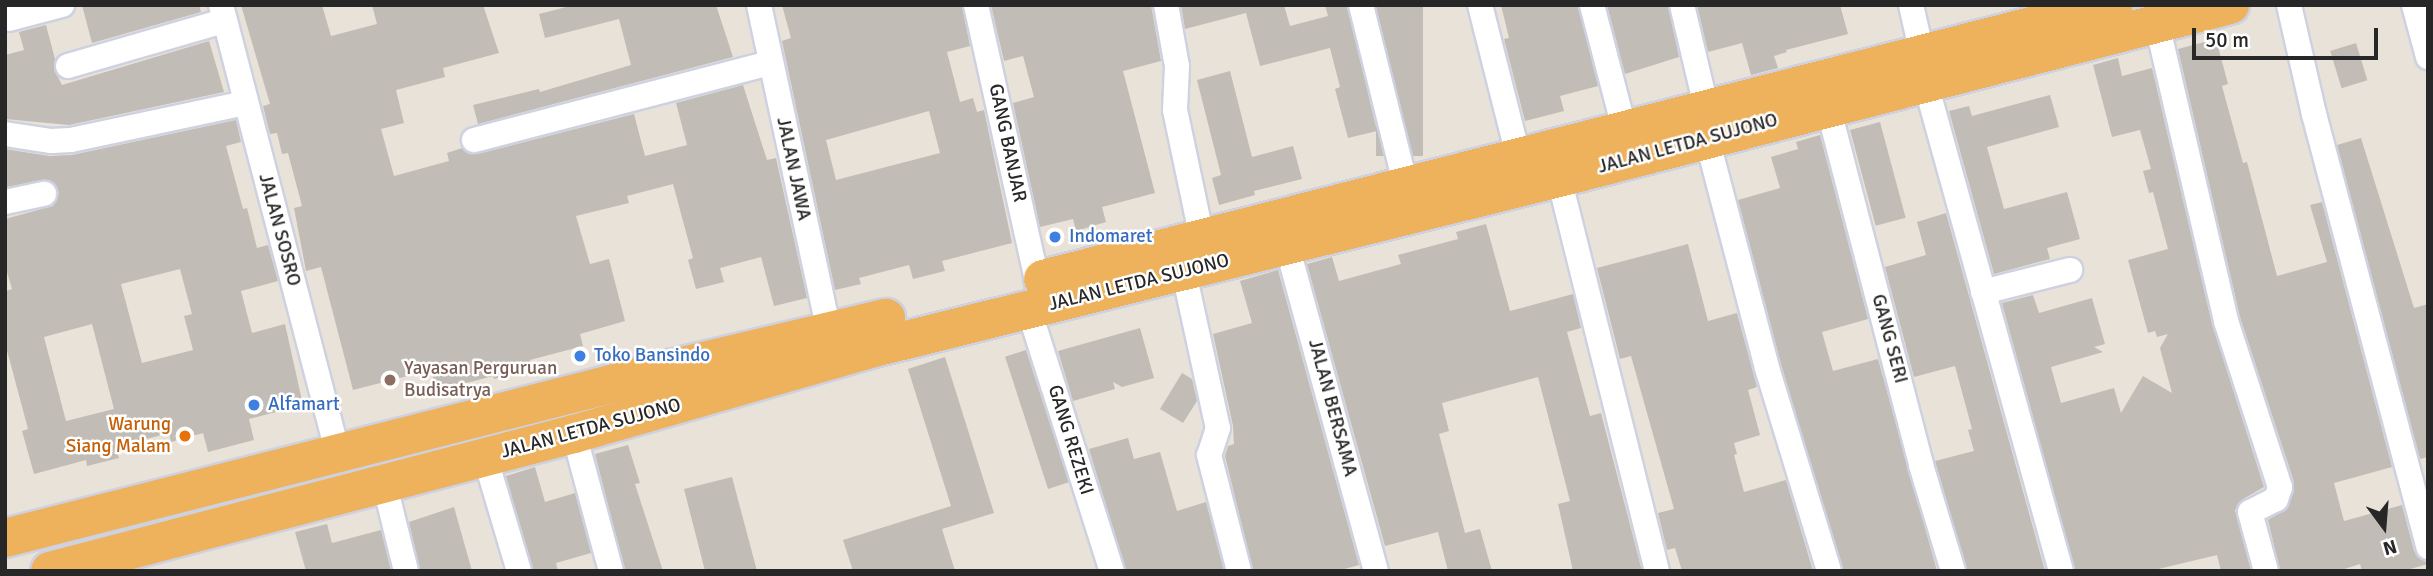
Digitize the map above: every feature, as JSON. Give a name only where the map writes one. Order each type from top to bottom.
[{"type":"highway","name":"JALAN LETDA SUJONO","points":[[1188,252],[1287,246],[1559,178],[1707,125],[1923,68],[2112,5]]},
{"type":"highway","name":"JALAN LETDA SUJONO","points":[[62,569],[683,405],[874,348],[1033,295],[1406,187],[1625,132],[1707,125],[1828,107],[1923,68],[2157,24],[2230,5]]},
{"type":"highway","name":"JALAN LETDA SUJONO","points":[[5,538],[674,368],[829,332],[1033,295]]},
{"type":"highway","points":[[674,368],[683,405]]},
{"type":"highway","points":[[128,507],[141,546]]},
{"type":"street","points":[[9,19],[62,5]]},
{"type":"street","name":"JALAN JAWA","points":[[759,5],[829,332]]},
{"type":"street","name":"GANG BANJAR","points":[[976,5],[1033,295]]},
{"type":"street","points":[[1166,5],[1177,66],[1175,110],[1188,252],[1218,428],[1209,455],[1239,571]]},
{"type":"street","points":[[1361,5],[1406,187]]},
{"type":"street","points":[[1480,5],[1519,159]]},
{"type":"street","points":[[1592,5],[1625,132]]},
{"type":"street","points":[[1682,5],[1707,125],[1767,368],[1829,571]]},
{"type":"street","points":[[1911,5],[1923,68],[2060,571]]},
{"type":"street","points":[[2289,5],[2314,114],[2428,547]]},
{"type":"street","points":[[2414,5],[2428,57]]},
{"type":"street","points":[[68,66],[223,13]]},
{"type":"street","name":"JALAN SOSRO","points":[[223,13],[338,454]]},
{"type":"street","points":[[2157,24],[2226,321],[2280,487],[2276,499],[2250,512],[2266,571]]},
{"type":"street","points":[[474,140],[770,63]]},
{"type":"street","points":[[5,134],[60,142],[245,103]]},
{"type":"street","name":"GANG SERI","points":[[1828,107],[1922,465],[1954,571]]},
{"type":"street","points":[[1559,178],[1657,571]]},
{"type":"street","points":[[5,202],[44,194]]},
{"type":"street","name":"JALAN BERSAMA","points":[[1287,246],[1376,571]]},
{"type":"street","points":[[1983,292],[2070,270]]},
{"type":"street","name":"GANG REZEKI","points":[[1033,295],[1112,571]]},
{"type":"street","points":[[574,435],[611,571]]},
{"type":"street","points":[[485,457],[519,571]]},
{"type":"street","points":[[384,482],[406,571]]},
{"type":"building","points":[[82,5],[199,5],[201,12],[92,43]]},
{"type":"building","points":[[241,5],[322,5],[331,36],[377,24],[372,5],[483,5],[499,53],[443,68],[445,77],[396,90],[404,123],[381,129],[394,176],[449,161],[447,153],[462,148],[469,154],[478,154],[634,114],[645,156],[687,145],[676,103],[743,85],[767,160],[776,158],[807,298],[774,306],[761,257],[720,268],[724,282],[696,289],[688,260],[693,258],[673,184],[627,196],[629,203],[576,216],[590,264],[609,259],[625,321],[580,334],[583,346],[530,360],[532,369],[494,379],[493,376],[436,391],[431,370],[353,390],[321,267],[306,271],[294,208],[302,206],[288,153],[282,154],[277,133],[270,134],[263,106],[270,104]]},
{"type":"building","points":[[574,5],[716,5],[733,57],[478,124],[473,105],[539,89],[540,92],[631,65],[619,19],[545,38],[539,14]]},
{"type":"building","points":[[782,5],[962,5],[970,46],[947,52],[960,102],[973,98],[977,112],[984,110],[1012,243],[942,261],[945,271],[913,279],[909,265],[859,278],[861,284],[835,290],[782,41],[791,38]],"holes":[[[929,111],[940,153],[836,180],[826,140]]]},
{"type":"building","points":[[991,5],[1151,5],[1161,61],[1123,71],[1155,193],[1102,207],[1106,222],[1076,231],[1073,219],[1040,227],[1013,103],[1034,97],[1023,56],[1004,61]]},
{"type":"building","points":[[1181,5],[1284,5],[1290,26],[1328,16],[1325,5],[1347,5],[1377,131],[1348,138],[1335,89],[1340,87],[1330,48],[1260,66],[1246,13],[1185,29]]},
{"type":"building","points":[[1376,5],[1423,5],[1423,156],[1376,156]]},
{"type":"building","points":[[1501,5],[1578,5],[1598,86],[1560,96],[1564,111],[1525,121],[1504,39],[1509,38]]},
{"type":"building","points":[[1607,5],[1668,5],[1679,57],[1625,74]]},
{"type":"building","points":[[1697,5],[1840,5],[1848,34],[1786,50],[1787,52],[1774,56],[1778,68],[1751,75],[1742,43],[1708,52]]},
{"type":"building","points":[[46,25],[55,59],[54,69],[62,85],[209,41],[224,92],[69,125],[5,119],[5,55],[24,50],[19,32]]},
{"type":"building","points":[[2216,39],[2228,84],[2222,86],[2243,163],[2247,162],[2277,276],[2327,262],[2310,205],[2322,202],[2392,467],[2334,483],[2344,521],[2402,505],[2414,551],[2428,564],[2403,571],[2362,571],[2360,564],[2338,571],[2280,571],[2268,520],[2288,508],[2294,482],[2240,317],[2178,49]]},
{"type":"building","points":[[2356,43],[2367,80],[2342,88],[2330,51]]},
{"type":"building","points":[[2118,58],[2122,76],[2152,68],[2212,324],[2264,487],[2243,499],[2235,510],[2251,571],[2221,571],[2217,555],[2150,571],[2075,571],[2002,303],[2033,295],[2039,313],[2092,298],[2105,344],[2094,347],[2103,352],[2051,367],[2061,403],[2114,388],[2121,413],[2143,376],[2172,393],[2160,348],[2168,334],[2157,337],[2155,331],[2148,333],[2128,260],[2168,249],[2153,192],[2149,193],[2143,171],[2151,169],[2140,130],[2112,137],[2093,65]]},
{"type":"building","points":[[1230,71],[1252,157],[1293,146],[1302,179],[1254,191],[1255,195],[1219,205],[1212,178],[1221,175],[1197,80]]},
{"type":"building","points":[[2050,95],[2059,127],[1987,147],[2004,209],[2067,192],[2080,239],[2047,248],[2050,259],[1994,274],[1949,111],[1969,106],[1972,116]]},
{"type":"building","points":[[236,120],[241,142],[226,146],[257,248],[268,245],[278,281],[241,291],[252,333],[285,324],[303,405],[249,419],[254,440],[208,452],[203,433],[171,442],[169,433],[116,447],[119,458],[87,466],[86,460],[34,474],[22,431],[28,429],[5,343],[5,291],[12,289],[5,265],[5,219],[53,206],[59,192],[48,180],[6,187],[5,149],[49,156],[72,155]],"holes":[[[180,269],[192,314],[184,316],[193,350],[142,363],[121,284]],[[92,324],[114,409],[66,421],[44,337]]]},
{"type":"building","points":[[1880,122],[1906,218],[1876,226],[1850,130]]},
{"type":"building","points":[[1820,135],[1868,319],[1822,332],[1833,371],[1878,359],[1937,571],[1843,571],[1781,364],[1738,200],[1780,188],[1771,157],[1798,149],[1796,142]]},
{"type":"building","points":[[2361,138],[2414,308],[2428,304],[2428,457],[2420,459],[2337,145]]},
{"type":"building","points":[[1946,213],[2045,571],[1967,571],[1935,461],[1974,451],[1968,430],[1972,429],[1955,366],[1914,377],[1885,267],[1926,255],[1917,222]]},
{"type":"building","points":[[1486,224],[1510,311],[1573,294],[1581,328],[1567,332],[1590,416],[1601,413],[1642,571],[1573,571],[1558,504],[1570,501],[1538,377],[1442,403],[1449,431],[1439,434],[1465,533],[1480,529],[1492,571],[1448,571],[1438,532],[1385,546],[1307,264],[1332,257],[1339,281],[1401,264],[1398,255],[1458,239],[1456,232]]},
{"type":"building","points":[[1688,244],[1708,321],[1737,313],[1757,387],[1748,390],[1760,435],[1734,443],[1737,454],[1734,455],[1744,492],[1786,480],[1813,571],[1682,571],[1675,548],[1667,550],[1658,513],[1674,509],[1631,356],[1620,359],[1597,268]]},
{"type":"building","points":[[1278,270],[1359,565],[1337,571],[1253,571],[1225,456],[1228,446],[1234,444],[1233,426],[1213,334],[1252,323],[1240,281]]},
{"type":"building","points":[[1140,328],[1154,378],[1122,387],[1113,382],[1115,389],[1073,401],[1058,351]]},
{"type":"building","points":[[1026,350],[1069,482],[1048,489],[1005,357]]},
{"type":"building","points":[[945,357],[994,513],[942,529],[955,571],[853,571],[843,540],[951,506],[908,369]]},
{"type":"building","points":[[1182,373],[1192,379],[1197,401],[1183,423],[1160,409]]},
{"type":"building","points":[[1128,438],[1134,459],[1160,452],[1177,511],[1206,502],[1224,571],[1126,571],[1089,449]]},
{"type":"building","points":[[628,445],[640,483],[635,484],[663,571],[625,571],[595,454]]},
{"type":"building","points":[[535,467],[545,502],[575,493],[591,553],[556,563],[558,571],[533,571],[506,476]]},
{"type":"building","points":[[732,477],[757,571],[705,571],[684,489]]},
{"type":"building","points":[[454,507],[472,571],[420,571],[409,522]]},
{"type":"building","points":[[327,524],[332,543],[381,530],[391,571],[306,571],[295,532]]},
{"type":"place","name":"Indomaret","points":[[1055,237]]},
{"type":"place","name":"Toko Bansindo","points":[[580,356]]},
{"type":"place","name":"Yayasan Perguruan Budisatrya","points":[[390,380]]},
{"type":"place","name":"Alfamart","points":[[254,405]]},
{"type":"place","name":"Warung Siang Malam","points":[[185,436]]}]
